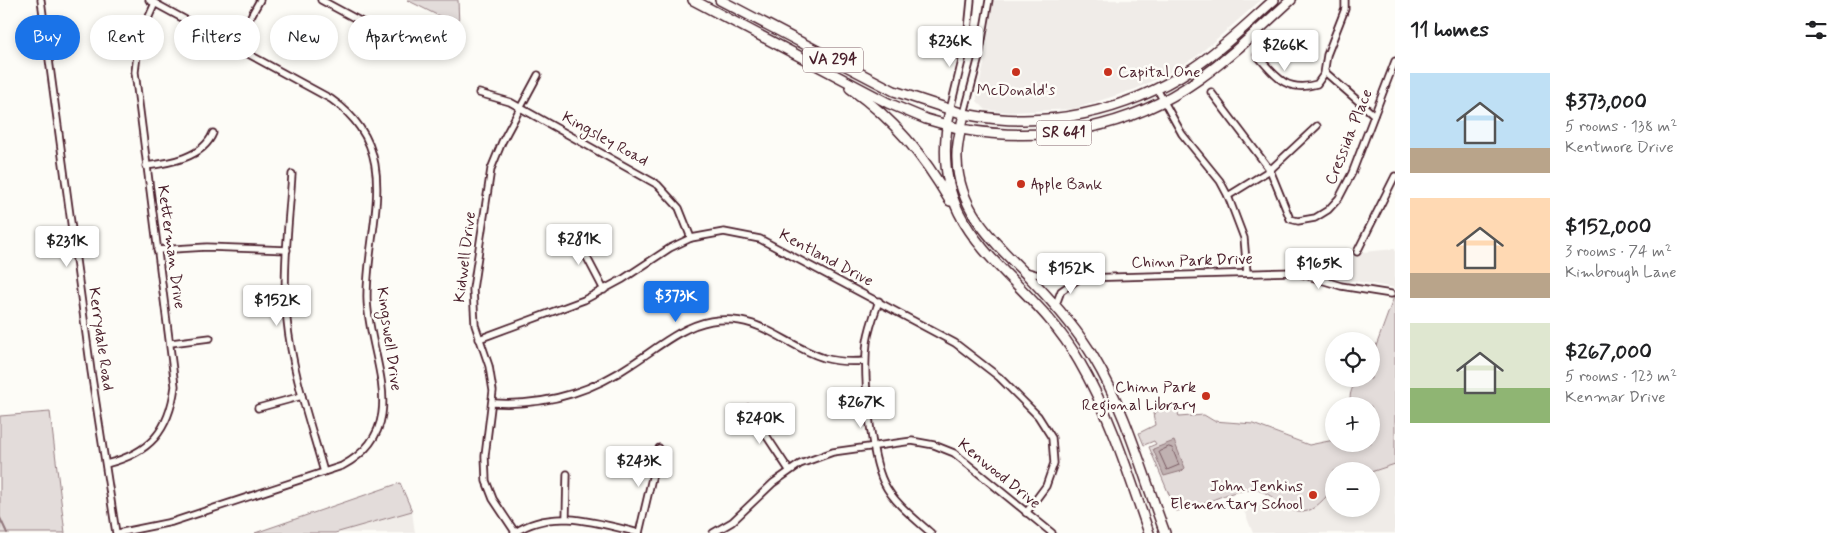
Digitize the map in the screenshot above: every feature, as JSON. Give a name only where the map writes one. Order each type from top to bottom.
[{"type":"main road","name":"VA 294","points":[[693,0],[822,68],[879,111],[911,143],[931,169],[963,222],[987,254],[1051,322],[1079,360],[1121,455],[1149,533]]},
{"type":"main road","name":"VA 294","points":[[720,0],[874,82],[910,98],[964,114]]},
{"type":"main road","name":"SR 641","points":[[964,114],[1019,121],[1061,118],[1108,108],[1157,89],[1210,55],[1274,0]]},
{"type":"main road","name":"SR 641","points":[[961,129],[1012,136],[1071,132],[1114,122],[1163,102],[1217,66],[1292,0]]},
{"type":"main road","points":[[822,68],[904,111],[961,129]]},
{"type":"main road","points":[[950,110],[944,152],[945,167],[952,195],[963,222]]},
{"type":"main road","points":[[964,114],[957,150],[957,167],[966,200],[989,237],[1055,307],[1084,343],[1108,384],[1164,530]]},
{"type":"street","name":"Kerrydale Road","points":[[41,0],[117,533]]},
{"type":"street","points":[[252,15],[260,0]]},
{"type":"street","points":[[321,0],[349,15]]},
{"type":"street","points":[[950,110],[967,40],[971,0]]},
{"type":"street","points":[[964,114],[979,57],[989,0]]},
{"type":"street","points":[[1257,54],[1278,80],[1288,85],[1316,84],[1322,79],[1325,72],[1328,55],[1345,9],[1345,0]]},
{"type":"street","name":"Ketterman Drive","points":[[106,464],[139,452],[163,428],[170,410],[175,386],[171,343],[137,103],[135,67],[142,33],[152,2]]},
{"type":"street","name":"Kingswell Drive","points":[[152,2],[176,15]]},
{"type":"street","name":"Kingswell Drive","points":[[117,533],[172,522],[350,462],[365,449],[376,432],[382,413],[383,378],[367,301],[368,257],[378,198],[375,160],[362,129],[339,105],[259,60]]},
{"type":"street","name":"Cressida Place","points":[[1211,92],[1270,170],[1290,219],[1305,220],[1323,214],[1334,204],[1347,184],[1395,61]]},
{"type":"street","points":[[1325,72],[1374,115]]},
{"type":"street","name":"Kidwell Drive","points":[[515,533],[493,499],[486,481],[485,456],[493,404],[492,378],[473,316],[473,289],[490,175],[502,142],[538,75]]},
{"type":"street","points":[[1157,89],[1182,134],[1220,181],[1228,196],[1244,238],[1247,273]]},
{"type":"street","name":"Kingsley Road","points":[[479,93],[505,100],[521,108],[658,185],[679,208],[691,238]]},
{"type":"street","points":[[1228,196],[1270,170],[1318,126]]},
{"type":"street","points":[[146,166],[172,161],[193,154],[204,147],[213,134]]},
{"type":"street","points":[[292,174],[287,318],[302,396],[324,472]]},
{"type":"street","points":[[1356,252],[1395,176]]},
{"type":"street","points":[[573,231],[604,290]]},
{"type":"street","name":"Kentland Drive","points":[[479,339],[549,314],[604,290],[670,248],[691,238],[724,232],[760,239],[967,350],[1043,421],[1052,438],[1054,463],[1046,486],[1026,512]]},
{"type":"street","points":[[157,250],[207,247],[288,250]]},
{"type":"street","name":"Chinn Park Drive","points":[[1020,269],[1035,274],[1080,278],[1295,272],[1341,286],[1391,294]]},
{"type":"street","points":[[1055,307],[1061,291],[1080,278]]},
{"type":"street","points":[[879,302],[870,327],[866,361],[873,446],[879,471],[887,488],[908,513],[931,533]]},
{"type":"street","points":[[493,404],[545,401],[578,392],[614,375],[680,333],[712,321],[748,322],[774,332],[825,358],[866,361]]},
{"type":"street","points":[[171,343],[210,338]]},
{"type":"street","points":[[258,408],[302,396]]},
{"type":"street","points":[[748,408],[789,470]]},
{"type":"street","name":"Kenwood Drive","points":[[713,533],[732,522],[789,470],[822,455],[912,441],[945,448],[967,462],[1052,533]]},
{"type":"street","points":[[515,533],[542,521],[566,518],[599,523],[639,533],[659,448]]},
{"type":"street","points":[[566,518],[567,474]]},
{"type":"street","points":[[1149,533],[1164,530]]},
{"type":"shaded area","points":[[407,0],[458,0],[459,15],[437,15]]},
{"type":"shaded area","points":[[992,0],[1261,0],[1197,56],[1136,89],[1074,109],[1010,112],[986,110],[977,101],[977,93],[986,56]]},
{"type":"shaded area","points":[[1395,249],[1395,288],[1338,278],[1333,265],[1352,253]]},
{"type":"shaded area","points":[[1395,294],[1395,464],[1380,469],[1380,462],[1325,462],[1325,498],[1312,509],[1303,512],[1290,510],[1268,494],[1255,490],[1234,492],[1176,511],[1149,447],[1156,444],[1154,441],[1144,445],[1139,433],[1155,425],[1153,413],[1158,411],[1156,409],[1177,408],[1179,417],[1204,415],[1214,421],[1253,424],[1309,445],[1325,442],[1325,452],[1380,452],[1380,397],[1350,397],[1350,395],[1352,387],[1380,387],[1380,335]]},
{"type":"shaded area","points":[[50,412],[65,533],[0,533],[0,416]]},
{"type":"shaded area","name":"John Jenkins Elementary School","points":[[1395,460],[1395,533],[1253,533],[1244,511],[1325,484],[1325,517],[1380,517],[1380,467]]},
{"type":"shaded area","points":[[400,483],[412,511],[335,533],[255,533]]},
{"type":"shaded area","points":[[412,511],[415,533],[335,533]]},
{"type":"water","points":[[1174,441],[1185,468],[1182,471],[1164,476],[1153,449]]},
{"type":"waterway","points":[[0,518],[7,533]]},
{"type":"place","name":"McDonald's","points":[[1016,72]]},
{"type":"place","name":"Capital One","points":[[1108,72]]},
{"type":"place","name":"Apple Bank","points":[[1021,184]]},
{"type":"place","name":"Chinn Park Regional Library","points":[[1206,396]]},
{"type":"place","name":"John Jenkins Elementary School","points":[[1313,495]]}]
